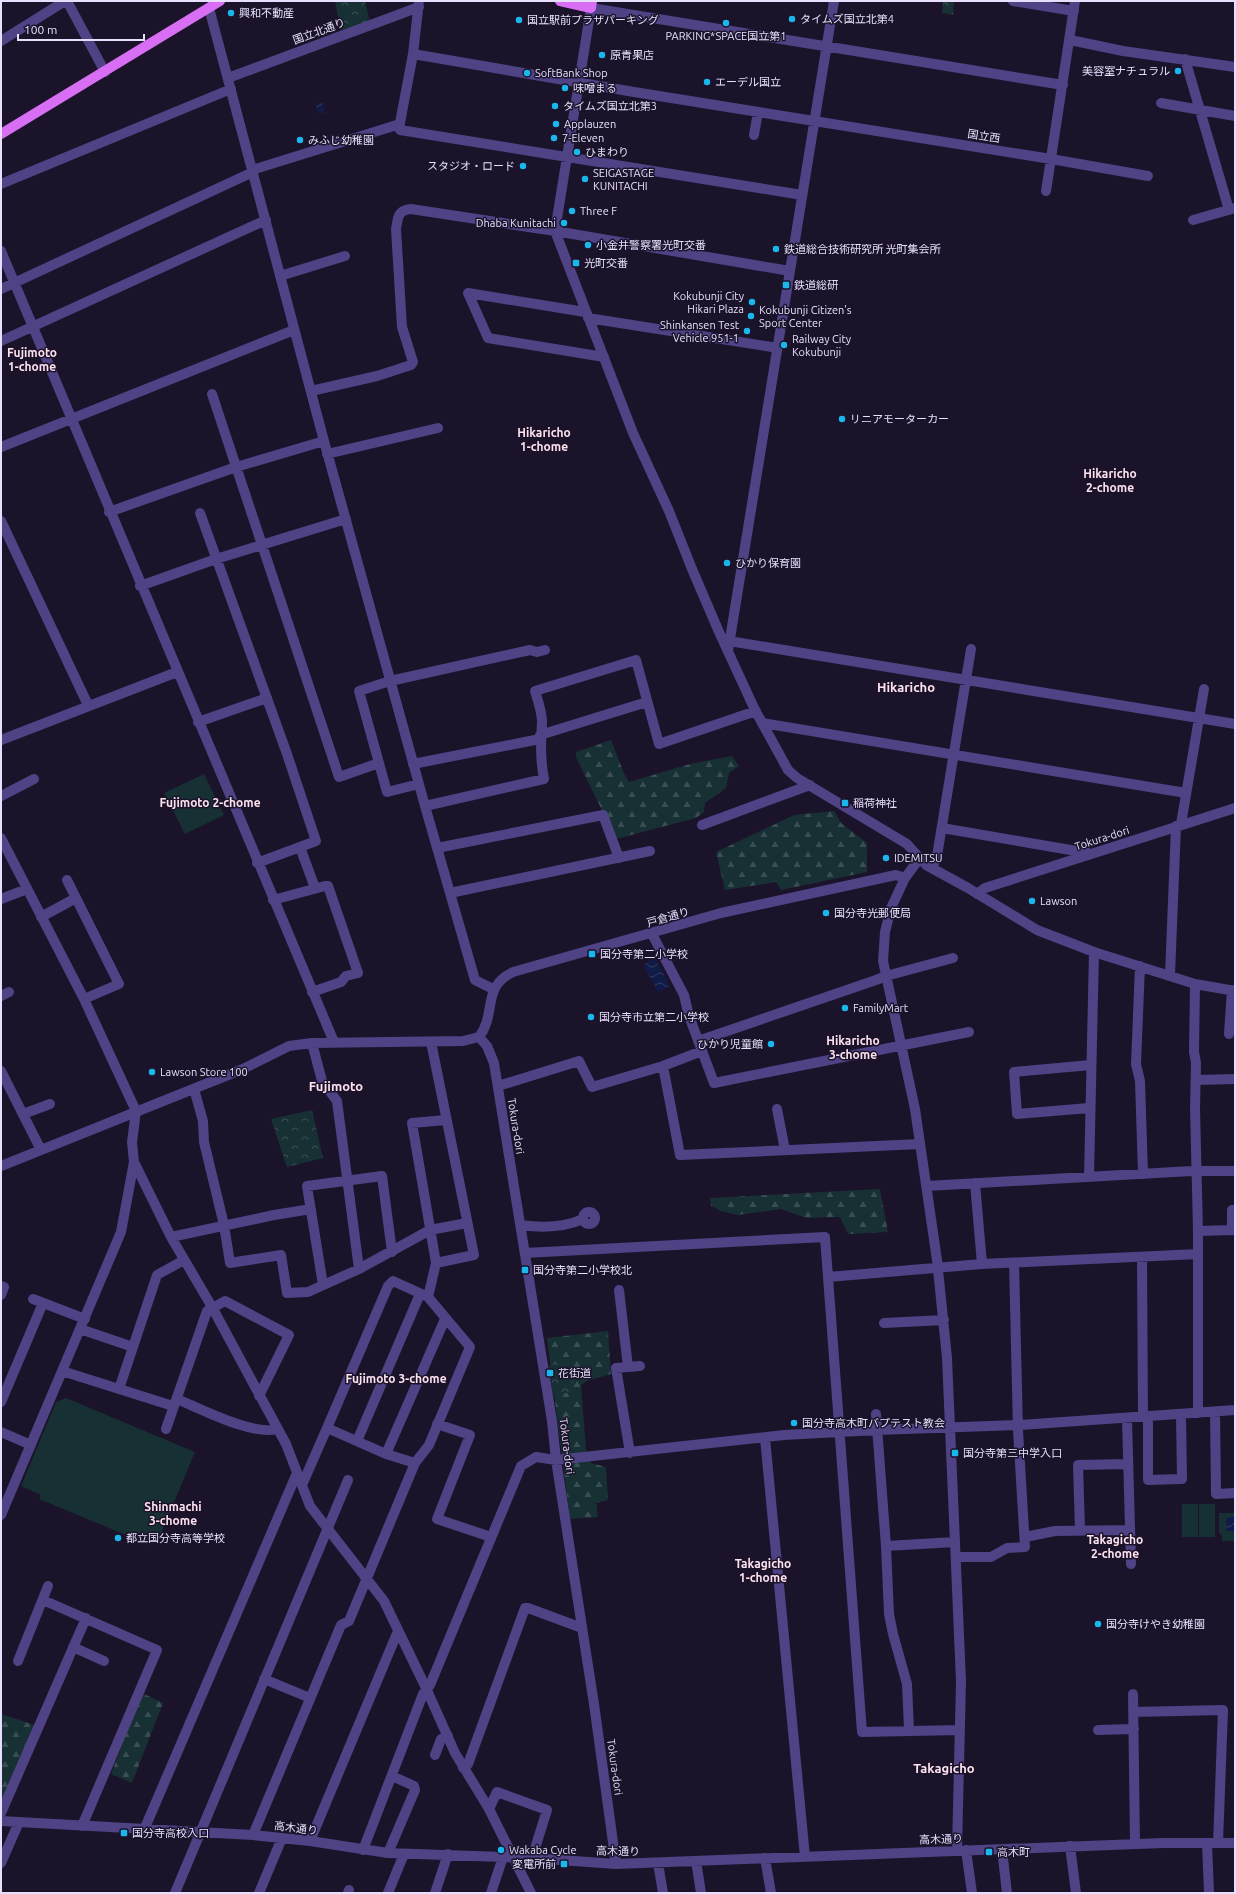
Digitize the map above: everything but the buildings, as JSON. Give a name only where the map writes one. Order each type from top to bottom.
[{"type":"main road","points":[[1,134],[220,1]]},
{"type":"main road","points":[[560,1],[591,4]]},
{"type":"street","points":[[1,41],[66,1],[104,72]]},
{"type":"street","points":[[729,646],[834,1]]},
{"type":"street","points":[[1013,1],[1075,6],[1046,191]]},
{"type":"street","points":[[419,4],[400,130],[802,195]]},
{"type":"street","name":"国立北通り","points":[[228,78],[419,4]]},
{"type":"street","points":[[1063,85],[827,47],[591,4],[555,231],[632,433],[669,511],[692,569],[729,646],[756,711],[788,770],[796,778],[907,844],[919,859],[932,868],[1037,930],[1094,952],[1195,984],[1233,990],[1229,1034]]},
{"type":"street","points":[[1,1166],[243,1069],[289,1046],[334,1042],[463,1041],[479,1037],[486,1023],[493,990],[475,980],[413,764],[324,441],[209,8]]},
{"type":"street","points":[[1070,40],[1123,51],[1235,67]]},
{"type":"street","name":"国立西","points":[[412,54],[1148,176]]},
{"type":"street","points":[[1185,59],[1232,209],[1193,220]]},
{"type":"street","points":[[1,184],[230,89]]},
{"type":"street","points":[[1160,103],[1235,116]]},
{"type":"street","points":[[754,135],[758,112]]},
{"type":"street","points":[[1,288],[14,284],[252,171],[400,124]]},
{"type":"street","points":[[311,391],[377,376],[411,365],[413,362],[402,327],[396,229],[398,215],[404,209],[555,231],[790,270]]},
{"type":"street","points":[[1,341],[266,220]]},
{"type":"street","points":[[1,251],[140,586],[334,1042]]},
{"type":"street","points":[[280,276],[345,256]]},
{"type":"street","points":[[604,357],[488,338],[468,293],[778,348]]},
{"type":"street","points":[[1,447],[294,330]]},
{"type":"street","points":[[212,394],[339,777],[379,763]]},
{"type":"street","points":[[328,454],[438,428]]},
{"type":"street","points":[[109,512],[236,467],[324,441]]},
{"type":"street","points":[[200,513],[267,698],[316,841],[257,863]]},
{"type":"street","points":[[140,586],[216,558],[346,519]]},
{"type":"street","points":[[1,521],[88,705]]},
{"type":"street","points":[[729,646],[966,680],[1235,724]]},
{"type":"street","points":[[932,868],[937,856],[942,828],[971,649]]},
{"type":"street","points":[[419,784],[387,792],[359,691],[390,681],[530,650],[537,652],[545,650]]},
{"type":"street","points":[[425,806],[544,779],[541,764],[540,737],[542,721],[535,691],[636,660],[659,744],[756,711]]},
{"type":"street","points":[[1,740],[88,705],[177,672]]},
{"type":"street","points":[[1170,975],[1178,825],[1186,793],[1204,689]]},
{"type":"street","points":[[198,722],[267,698]]},
{"type":"street","points":[[413,764],[540,737],[647,702]]},
{"type":"street","points":[[762,723],[1186,793]]},
{"type":"street","points":[[1,796],[34,779]]},
{"type":"street","points":[[702,825],[810,785]]},
{"type":"street","name":"Tokura-dori","points":[[977,894],[985,888],[1235,808]]},
{"type":"street","points":[[437,848],[603,814],[619,858]]},
{"type":"street","points":[[942,828],[1090,854]]},
{"type":"street","points":[[1,838],[84,999],[136,1111],[132,1142],[134,1162],[121,1232],[1,1515]]},
{"type":"street","points":[[300,847],[315,888]]},
{"type":"street","points":[[450,893],[650,851]]},
{"type":"street","points":[[919,859],[905,878],[891,908],[887,923],[883,961],[902,1046],[920,1144],[927,1186],[944,1320],[947,1358],[961,1681],[960,1730],[962,1850],[972,1893]]},
{"type":"street","name":"戸倉通り","points":[[493,990],[502,979],[513,972],[721,914],[896,874],[905,878]]},
{"type":"street","points":[[67,880],[119,984],[84,999]]},
{"type":"street","points":[[273,900],[315,888],[328,886],[358,973],[346,976],[340,982],[312,992]]},
{"type":"street","points":[[1,899],[27,889]]},
{"type":"street","points":[[41,917],[76,898]]},
{"type":"street","points":[[652,934],[684,995],[688,1016],[714,1083],[969,1032]]},
{"type":"street","points":[[1089,1177],[1089,1108],[1094,952]]},
{"type":"street","points":[[698,1041],[886,976],[953,958]]},
{"type":"street","points":[[1140,966],[1136,1064],[1140,1081],[1143,1174]]},
{"type":"street","points":[[1195,984],[1194,1052],[1196,1080],[1196,1171],[1198,1231],[1198,1413]]},
{"type":"street","name":"Tokura-dori","points":[[479,1037],[492,1054],[498,1086],[552,1421],[556,1460],[616,1864]]},
{"type":"street","points":[[431,1042],[474,1255],[436,1263]]},
{"type":"street","points":[[312,1043],[322,1081],[337,1101],[359,1269]]},
{"type":"street","points":[[498,1086],[580,1061],[592,1087],[663,1066],[702,1051]]},
{"type":"street","points":[[1089,1108],[1017,1114],[1014,1072],[1091,1065]]},
{"type":"street","points":[[663,1066],[680,1155],[920,1144]]},
{"type":"street","points":[[1,1071],[41,1150]]},
{"type":"street","points":[[1196,1080],[1235,1079]]},
{"type":"street","points":[[194,1089],[203,1121],[204,1142],[224,1225],[230,1263],[281,1256],[287,1293],[308,1292],[359,1269],[430,1230],[468,1222]]},
{"type":"street","points":[[23,1114],[50,1104]]},
{"type":"street","points":[[777,1109],[785,1150]]},
{"type":"street","points":[[357,1441],[424,1296],[436,1263],[412,1123],[446,1120]]},
{"type":"street","points":[[134,1162],[184,1260],[212,1306],[278,1429],[310,1506],[384,1601],[463,1768],[489,1809],[507,1857],[531,1893]]},
{"type":"street","points":[[927,1186],[1196,1171],[1235,1171]]},
{"type":"street","points":[[323,1285],[307,1186],[382,1176],[392,1252]]},
{"type":"street","points":[[975,1183],[982,1264]]},
{"type":"street","points":[[172,1237],[224,1225],[310,1209]]},
{"type":"street","points":[[1198,1231],[1233,1230],[1232,1210],[1235,1210]]},
{"type":"street","points":[[520,1225],[545,1227],[563,1225],[583,1219]]},
{"type":"street","points":[[525,1253],[825,1237],[862,1732],[960,1730]]},
{"type":"street","points":[[828,1277],[982,1264],[1198,1254]]},
{"type":"street","points":[[1142,1257],[1148,1480],[1182,1479],[1181,1415]]},
{"type":"street","points":[[119,1389],[157,1276],[184,1260]]},
{"type":"street","points":[[956,1558],[991,1557],[1007,1548],[1025,1547],[1014,1263]]},
{"type":"street","points":[[253,1835],[341,1625],[349,1621],[415,1463],[429,1445],[470,1347],[424,1296],[393,1281],[388,1286],[302,1485]]},
{"type":"street","points":[[1,1286],[4,1288],[1,1295]]},
{"type":"street","points":[[619,1290],[628,1367]]},
{"type":"street","points":[[1,1402],[38,1301],[84,1319]]},
{"type":"street","points":[[166,1429],[207,1311],[212,1306],[225,1301],[289,1335],[259,1396]]},
{"type":"street","points":[[386,1454],[445,1319]]},
{"type":"street","points":[[884,1323],[896,1326],[944,1320]]},
{"type":"street","points":[[80,1329],[133,1347]]},
{"type":"street","points":[[630,1453],[616,1368],[640,1366]]},
{"type":"street","points":[[62,1371],[119,1389],[175,1403],[246,1427],[269,1432],[278,1429]]},
{"type":"street","points":[[363,1850],[426,1688],[430,1685],[521,1466],[536,1457],[556,1460],[765,1438],[840,1432],[1020,1425],[1127,1419],[1235,1410]]},
{"type":"street","points":[[1215,1412],[1216,1494],[1235,1493]]},
{"type":"street","points":[[876,1414],[886,1546],[889,1614],[907,1684],[909,1730]]},
{"type":"street","points":[[1127,1419],[1131,1564]]},
{"type":"street","points":[[437,1424],[470,1435],[437,1518],[491,1537]]},
{"type":"street","points":[[327,1428],[386,1454],[415,1463]]},
{"type":"street","points":[[1,1432],[31,1445]]},
{"type":"street","points":[[765,1438],[806,1857]]},
{"type":"street","points":[[1080,1530],[1078,1466],[1128,1464]]},
{"type":"street","points":[[144,1830],[296,1473]]},
{"type":"street","points":[[175,1893],[328,1529],[347,1480]]},
{"type":"street","points":[[1025,1537],[1055,1531],[1130,1530]]},
{"type":"street","points":[[886,1546],[955,1542]]},
{"type":"street","points":[[18,1661],[48,1586]]},
{"type":"street","points":[[43,1600],[157,1650],[82,1826]]},
{"type":"street","points":[[463,1768],[468,1764],[524,1608],[582,1628]]},
{"type":"street","points":[[1,1813],[86,1618]]},
{"type":"street","points":[[310,1842],[398,1631]]},
{"type":"street","points":[[73,1647],[104,1661]]},
{"type":"street","points":[[264,1679],[310,1698]]},
{"type":"street","points":[[1133,1694],[1135,1844]]},
{"type":"street","points":[[1133,1712],[1223,1710],[1209,1893]]},
{"type":"street","points":[[1098,1730],[1134,1729]]},
{"type":"street","points":[[435,1755],[441,1739],[448,1736]]},
{"type":"street","points":[[388,1853],[415,1790],[414,1786],[392,1776]]},
{"type":"street","points":[[489,1809],[497,1792],[547,1810],[532,1858]]},
{"type":"street","name":"高木通り","points":[[1,1821],[253,1835],[388,1853],[532,1858],[616,1864],[1070,1846],[1198,1842],[1235,1843]]},
{"type":"street","points":[[1,1863],[19,1822]]},
{"type":"street","points":[[259,1893],[282,1838]]},
{"type":"street","points":[[1070,1846],[1076,1893]]},
{"type":"street","points":[[1002,1849],[1007,1893]]},
{"type":"street","points":[[388,1893],[404,1854]]},
{"type":"street","points":[[434,1893],[448,1854]]},
{"type":"street","points":[[491,1893],[507,1857]]},
{"type":"street","points":[[765,1858],[771,1893]]},
{"type":"street","points":[[696,1861],[701,1893]]},
{"type":"street","points":[[658,1863],[663,1893]]},
{"type":"green space","points":[[335,1],[365,1],[370,22],[341,30]]},
{"type":"green space","points":[[943,1],[954,1],[953,15],[942,13]]},
{"type":"green space","points":[[611,740],[629,782],[690,764],[732,756],[739,766],[729,773],[726,788],[705,803],[704,812],[696,818],[616,839],[576,757],[576,752]]},
{"type":"green space","points":[[204,774],[224,815],[185,834],[164,793]]},
{"type":"green space","points":[[834,811],[841,823],[867,843],[867,872],[781,890],[776,882],[725,890],[716,852],[794,815]]},
{"type":"green space","points":[[312,1110],[323,1158],[287,1167],[271,1119]]},
{"type":"green space","points":[[880,1189],[888,1232],[848,1234],[840,1217],[806,1218],[781,1209],[738,1215],[721,1211],[711,1206],[710,1198]]},
{"type":"green space","points":[[608,1331],[611,1374],[587,1381],[581,1385],[586,1450],[591,1463],[606,1467],[608,1500],[596,1503],[598,1517],[570,1519],[547,1338]]},
{"type":"green space","points":[[570,1362],[574,1392],[553,1395],[549,1365]]},
{"type":"green space","points":[[66,1398],[195,1452],[158,1541],[150,1545],[39,1499],[41,1495],[21,1486],[56,1402]]},
{"type":"green space","points":[[1182,1504],[1198,1504],[1198,1537],[1182,1537]]},
{"type":"green space","points":[[1199,1504],[1215,1504],[1215,1537],[1199,1537]]},
{"type":"green space","points":[[1219,1513],[1235,1513],[1235,1541],[1222,1541],[1222,1535],[1219,1533]]},
{"type":"green space","points":[[142,1693],[163,1703],[132,1783],[111,1774]]},
{"type":"green space","points":[[1,1714],[35,1725],[1,1811]]},
{"type":"water","points":[[322,103],[325,112],[318,114],[316,104]]},
{"type":"water","points":[[655,958],[670,986],[658,992],[643,965]]},
{"type":"water","points":[[1226,1517],[1235,1517],[1235,1531],[1226,1531]]},
{"type":"place","name":"興和不動産","points":[[231,13]]},
{"type":"place","name":"タイムズ国立北第4","points":[[792,19]]},
{"type":"place","name":"国立駅前プラザパーキング","points":[[519,20]]},
{"type":"place","name":"PARKING*SPACE国立第1","points":[[726,23]]},
{"type":"place","name":"原青果店","points":[[602,55]]},
{"type":"place","name":"美容室ナチュラル","points":[[1178,71]]},
{"type":"place","name":"SoftBank Shop","points":[[527,73]]},
{"type":"place","name":"エーデル国立","points":[[707,82]]},
{"type":"place","name":"味噌まる","points":[[565,88]]},
{"type":"place","name":"タイムズ国立北第3","points":[[555,106]]},
{"type":"place","name":"Applauzen","points":[[556,124]]},
{"type":"place","name":"7-Eleven","points":[[554,138]]},
{"type":"place","name":"みふじ幼稚園","points":[[300,140]]},
{"type":"place","name":"ひまわり","points":[[577,152]]},
{"type":"place","name":"スタジオ・ロード","points":[[523,166]]},
{"type":"place","name":"SEIGASTAGE KUNITACHI","points":[[585,179]]},
{"type":"place","name":"Three F","points":[[572,211]]},
{"type":"place","name":"Dhaba Kunitachi","points":[[564,223]]},
{"type":"place","name":"小金井警察署光町交番","points":[[588,245]]},
{"type":"place","name":"鉄道総合技術研究所 光町集会所","points":[[776,249]]},
{"type":"place","name":"光町交番","points":[[576,263]]},
{"type":"place","name":"鉄道総研","points":[[786,285]]},
{"type":"place","name":"Kokubunji City Hikari Plaza","points":[[752,302]]},
{"type":"place","name":"Kokubunji Citizen's Sport Center","points":[[751,316]]},
{"type":"place","name":"Shinkansen Test Vehicle 951-1","points":[[747,331]]},
{"type":"place","name":"Railway City Kokubunji","points":[[784,345]]},
{"type":"place","name":"リニアモーターカー","points":[[842,419]]},
{"type":"place","name":"ひかり保育園","points":[[727,563]]},
{"type":"place","name":"稲荷神社","points":[[845,803]]},
{"type":"place","name":"IDEMITSU","points":[[886,858]]},
{"type":"place","name":"Lawson","points":[[1032,901]]},
{"type":"place","name":"国分寺光郵便局","points":[[826,913]]},
{"type":"place","name":"国分寺第二小学校","points":[[592,954]]},
{"type":"place","name":"FamilyMart","points":[[845,1008]]},
{"type":"place","name":"国分寺市立第二小学校","points":[[591,1017]]},
{"type":"place","name":"ひかり児童館","points":[[771,1044]]},
{"type":"place","name":"Lawson Store 100","points":[[152,1072]]},
{"type":"place","name":"国分寺第二小学校北","points":[[525,1270]]},
{"type":"place","name":"花街道","points":[[550,1373]]},
{"type":"place","name":"国分寺高木町バプテスト教会","points":[[794,1423]]},
{"type":"place","name":"国分寺第三中学入口","points":[[955,1453]]},
{"type":"place","name":"都立国分寺高等学校","points":[[118,1538]]},
{"type":"place","name":"国分寺けやき幼稚園","points":[[1098,1624]]},
{"type":"place","name":"国分寺高校入口","points":[[124,1833]]},
{"type":"place","name":"Wakaba Cycle","points":[[501,1850]]},
{"type":"place","name":"高木町","points":[[989,1852]]},
{"type":"place","name":"変電所前","points":[[564,1864]]},
{"type":"district","name":"Fujimoto 1-chome","points":[[32,360]]},
{"type":"district","name":"Hikaricho 1-chome","points":[[544,440]]},
{"type":"district","name":"Hikaricho 2-chome","points":[[1110,481]]},
{"type":"district","name":"Hikaricho","points":[[906,687]]},
{"type":"district","name":"Fujimoto 2-chome","points":[[210,803]]},
{"type":"district","name":"Hikaricho 3-chome","points":[[853,1048]]},
{"type":"district","name":"Fujimoto","points":[[336,1086]]},
{"type":"district","name":"Fujimoto 3-chome","points":[[396,1379]]},
{"type":"district","name":"Shinmachi 3-chome","points":[[173,1514]]},
{"type":"district","name":"Takagicho 2-chome","points":[[1115,1547]]},
{"type":"district","name":"Takagicho 1-chome","points":[[763,1571]]},
{"type":"district","name":"Takagicho","points":[[944,1768]]}]
